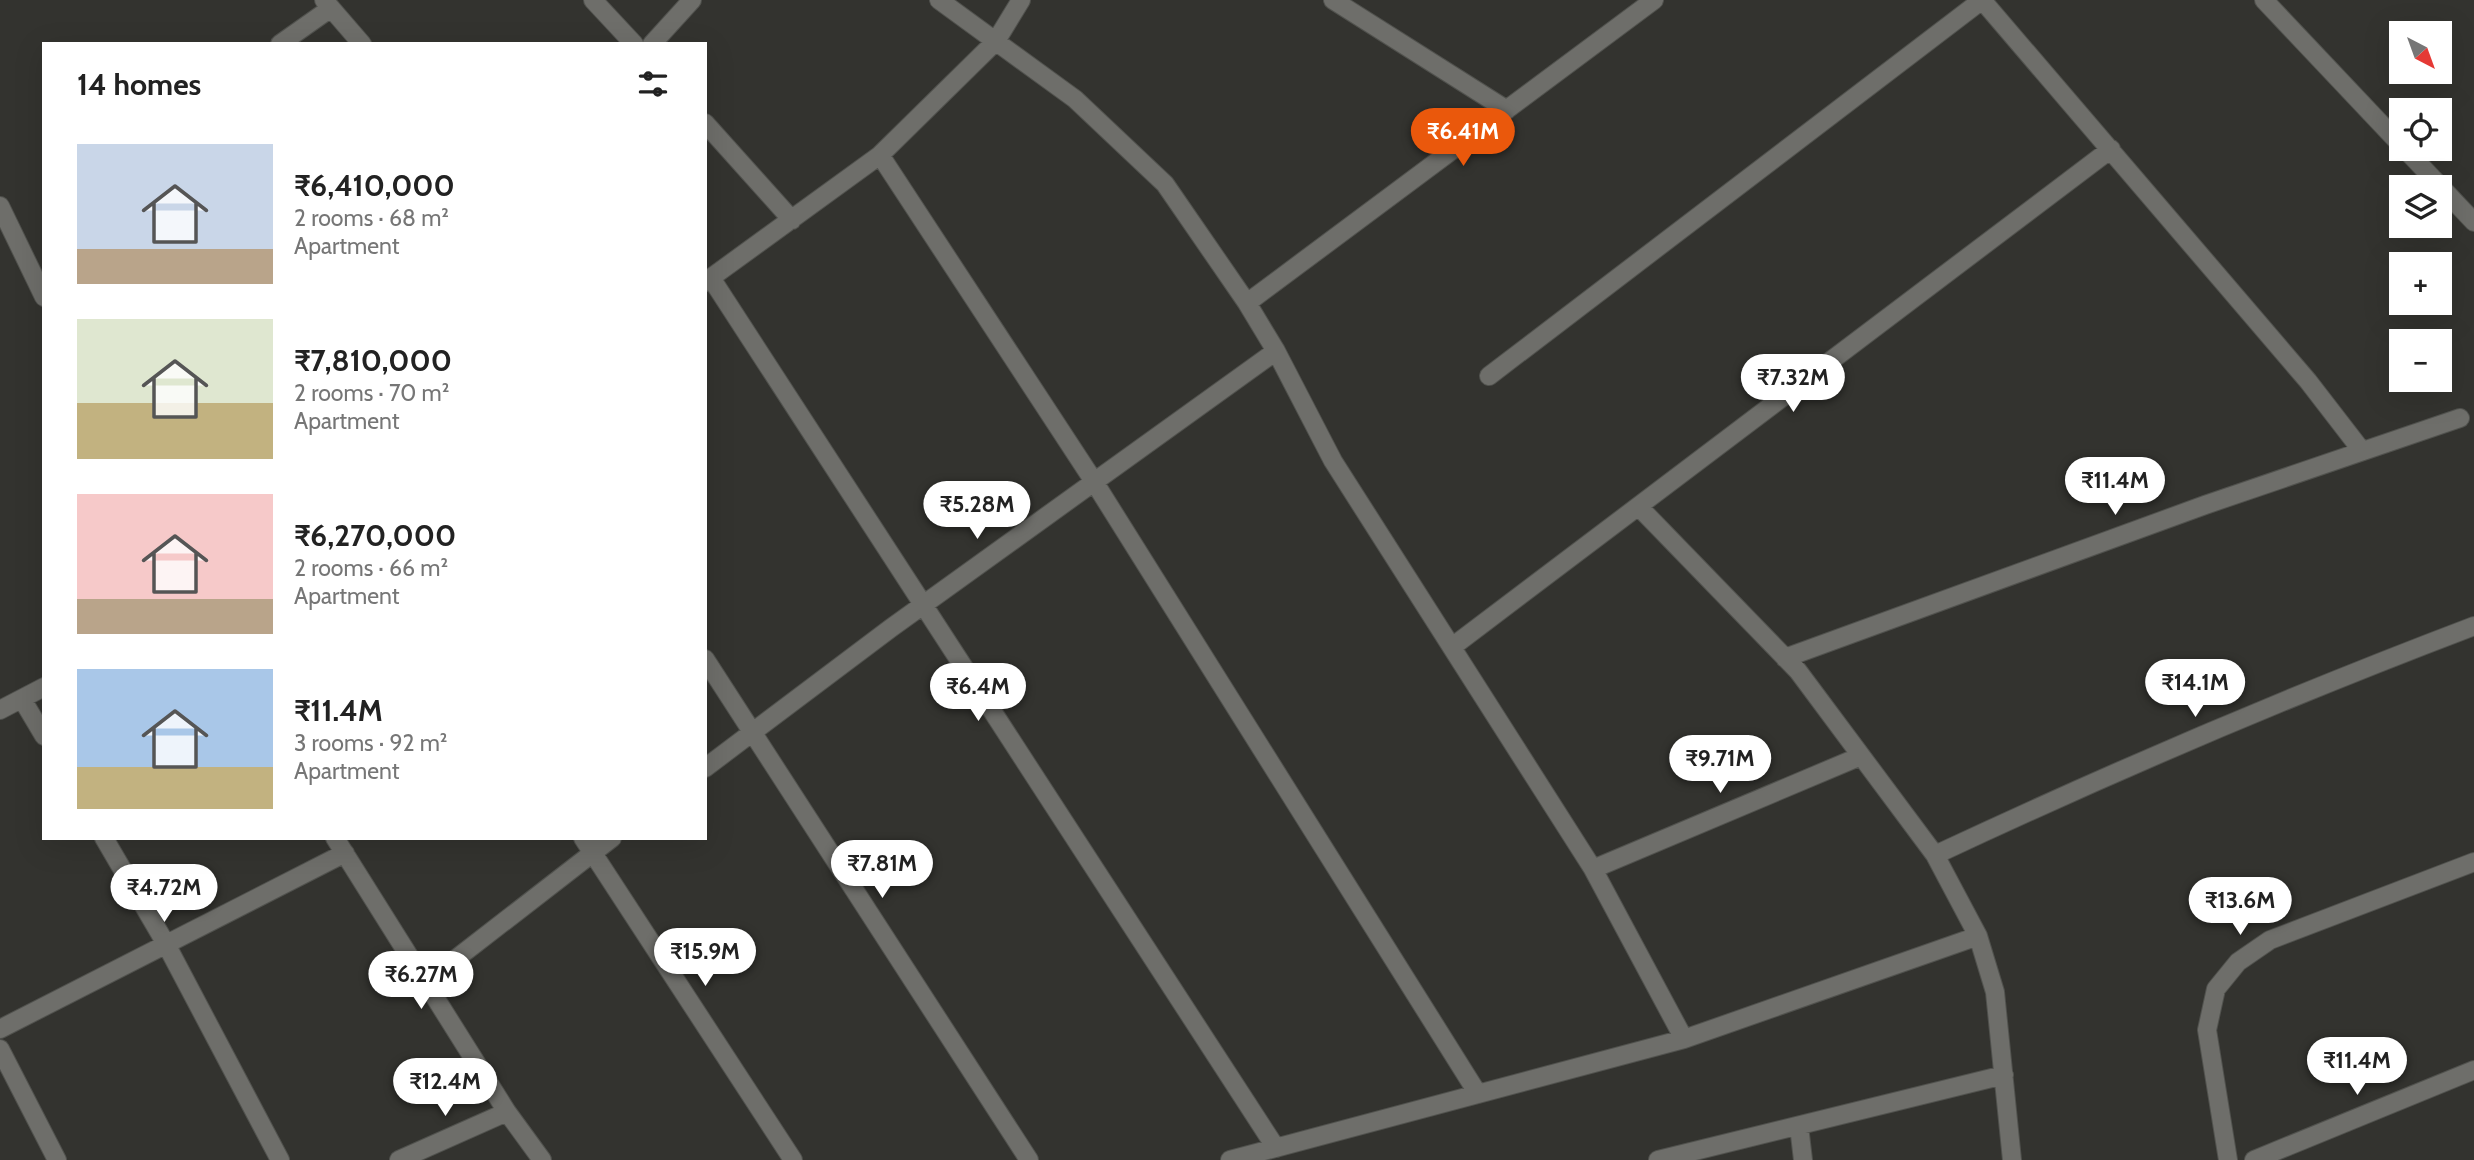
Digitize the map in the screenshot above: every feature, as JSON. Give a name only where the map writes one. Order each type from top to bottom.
[{"type":"street","points":[[593,0],[632,42]]},
{"type":"street","points":[[654,42],[692,0]]},
{"type":"street","points":[[939,0],[1075,99],[1165,184],[1247,303],[1276,351],[1333,461],[1593,869],[1684,1039]]},
{"type":"street","points":[[1021,0],[996,41],[880,155],[708,280],[923,604],[1276,1148]]},
{"type":"street","points":[[1333,0],[1507,110]]},
{"type":"street","points":[[1247,303],[1654,0]]},
{"type":"street","points":[[1489,376],[1982,0],[2308,381],[2362,451]]},
{"type":"street","points":[[2264,0],[2389,132]]},
{"type":"street","points":[[282,42],[328,4],[360,42]]},
{"type":"street","points":[[707,125],[792,220]]},
{"type":"street","points":[[1452,647],[2111,149]]},
{"type":"street","points":[[880,155],[1093,480],[1478,1094]]},
{"type":"street","points":[[2416,161],[2474,222]]},
{"type":"street","points":[[0,206],[42,293]]},
{"type":"street","points":[[707,767],[923,604],[1276,351]]},
{"type":"street","points":[[1785,658],[2204,505],[2460,418]]},
{"type":"street","points":[[1639,507],[1798,671],[1935,855],[1978,936],[1995,992],[2012,1160]]},
{"type":"street","points":[[1935,855],[2050,801],[2384,660],[2474,626]]},
{"type":"street","points":[[707,662],[1029,1160]]},
{"type":"street","points":[[0,710],[42,688]]},
{"type":"street","points":[[22,699],[42,733]]},
{"type":"street","points":[[1593,869],[1861,756]]},
{"type":"street","points":[[105,840],[166,944],[280,1160]]},
{"type":"street","points":[[426,982],[588,845],[605,840]]},
{"type":"street","points":[[588,845],[793,1160]]},
{"type":"street","points":[[0,1029],[166,944],[340,846],[507,1112],[542,1160]]},
{"type":"street","points":[[2228,1160],[2207,1031],[2216,989],[2238,962],[2270,940],[2474,862]]},
{"type":"street","points":[[1230,1160],[1684,1039],[1978,936]]},
{"type":"street","points":[[0,1049],[57,1160]]},
{"type":"street","points":[[2254,1160],[2474,1070]]},
{"type":"street","points":[[1658,1160],[2004,1075]]},
{"type":"street","points":[[399,1160],[507,1112]]},
{"type":"street","points":[[1799,1126],[1803,1160]]}]
